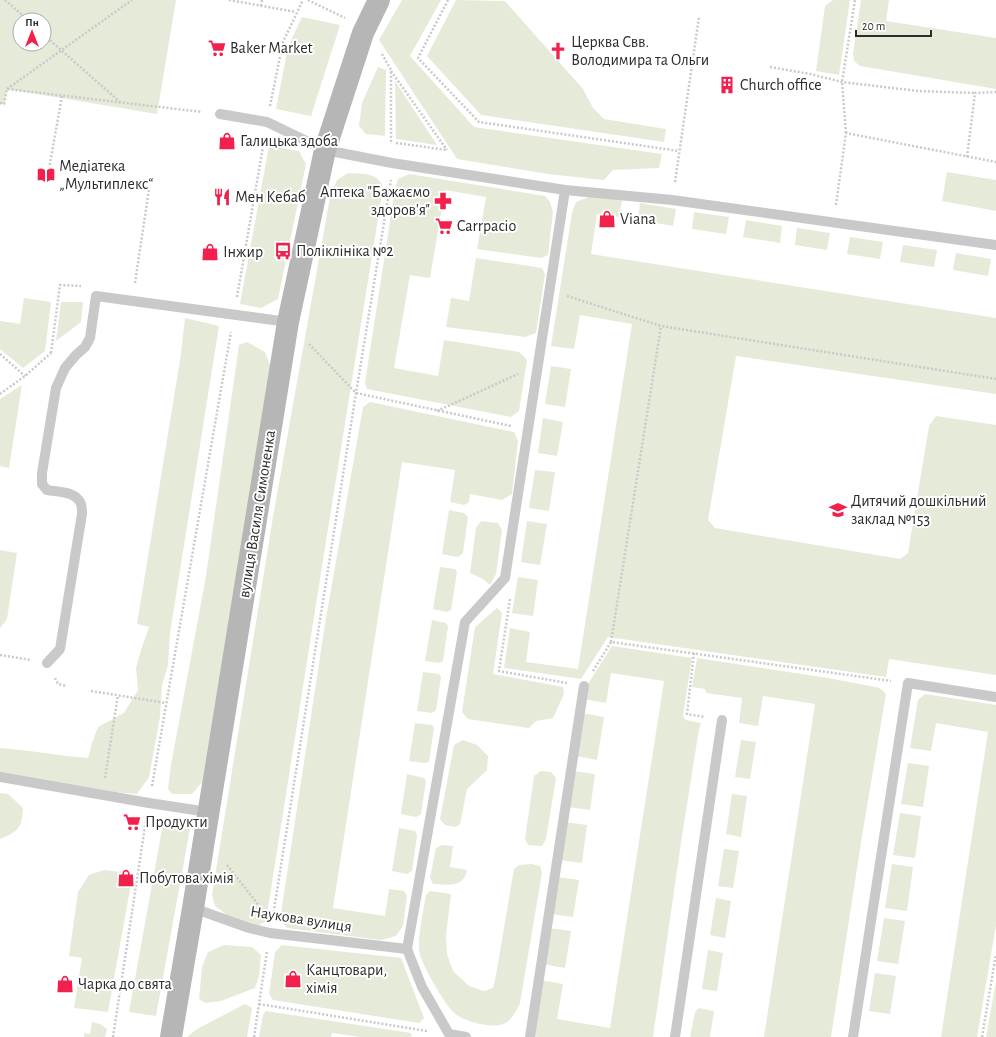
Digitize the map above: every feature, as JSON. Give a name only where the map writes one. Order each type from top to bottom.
[{"type":"street","name":"вулиця Василя Симоненка","points":[[171,1037],[288,322],[326,150],[363,33],[379,0]]},
{"type":"lane","points":[[220,114],[268,122],[326,150],[392,163],[565,190],[672,200],[996,245]]},
{"type":"lane","points":[[466,1037],[449,1036],[422,987],[407,949],[465,622],[505,578],[565,190]]},
{"type":"lane","points":[[46,663],[60,649],[82,514],[81,504],[75,496],[66,492],[47,490],[42,484],[42,473],[56,388],[65,368],[85,347],[90,338],[96,296],[288,322]]},
{"type":"lane","points":[[854,1037],[908,683],[996,697]]},
{"type":"lane","points":[[530,1037],[584,686]]},
{"type":"lane","points":[[675,1037],[722,720]]},
{"type":"lane","points":[[0,776],[208,812]]},
{"type":"lane","name":"Наукова вулиця","points":[[193,908],[249,928],[270,933],[407,949]]},
{"type":"path","points":[[5,0],[19,12]]},
{"type":"path","points":[[0,103],[4,104],[7,89],[132,0]]},
{"type":"path","points":[[229,0],[296,12]]},
{"type":"path","points":[[261,6],[262,0]]},
{"type":"path","points":[[269,112],[283,42],[303,0]]},
{"type":"path","points":[[308,0],[348,19]]},
{"type":"path","points":[[448,0],[418,58],[479,122],[679,151]]},
{"type":"path","points":[[833,223],[846,133],[842,82],[855,0]]},
{"type":"path","points":[[672,200],[699,17]]},
{"type":"path","points":[[52,42],[120,103]]},
{"type":"path","points":[[381,53],[391,70],[447,150],[391,145],[391,70]]},
{"type":"path","points":[[770,67],[810,74],[842,82],[918,92],[996,92]]},
{"type":"path","points":[[7,89],[220,114]]},
{"type":"path","points":[[967,157],[975,93]]},
{"type":"path","points":[[49,169],[62,96]]},
{"type":"path","points":[[846,133],[996,162]]},
{"type":"path","points":[[113,1037],[149,803],[265,136]]},
{"type":"path","points":[[254,1037],[391,179]]},
{"type":"path","points":[[134,289],[149,189]]},
{"type":"path","points":[[51,353],[60,285],[97,287],[96,296]]},
{"type":"path","points":[[549,290],[661,326],[996,379]]},
{"type":"path","points":[[288,322],[356,393],[528,430]]},
{"type":"path","points":[[505,578],[511,595],[499,671],[584,686],[611,642],[661,326]]},
{"type":"path","points":[[0,394],[25,376],[56,348]]},
{"type":"path","points":[[0,354],[25,376]]},
{"type":"path","points":[[436,411],[538,366]]},
{"type":"path","points":[[611,642],[908,683]]},
{"type":"path","points":[[694,653],[687,714],[722,720]]},
{"type":"path","points":[[0,655],[46,663]]},
{"type":"path","points":[[91,691],[166,703]]},
{"type":"path","points":[[103,795],[118,695]]},
{"type":"path","points":[[227,865],[272,922]]},
{"type":"path","points":[[982,1037],[996,954]]},
{"type":"path","points":[[259,1004],[449,1036]]},
{"type":"green space","points":[[0,0],[176,0],[157,114],[7,89],[4,104],[0,103]]},
{"type":"green space","points":[[402,0],[441,0],[410,56],[474,127],[662,154],[659,168],[613,170],[604,180],[548,174],[457,159],[379,40]]},
{"type":"green space","points":[[456,0],[505,1],[583,89],[593,108],[604,119],[666,129],[664,142],[481,115],[427,56]]},
{"type":"green space","points":[[833,0],[850,0],[839,75],[816,71],[825,6]]},
{"type":"green space","points":[[861,0],[889,0],[886,21],[996,38],[996,89],[860,66],[854,61],[853,54]]},
{"type":"green space","points":[[302,17],[340,25],[311,116],[276,109],[288,47]]},
{"type":"green space","points":[[378,67],[386,70],[385,136],[366,134],[359,126],[362,103]]},
{"type":"green space","points":[[395,81],[437,145],[396,139]]},
{"type":"green space","points":[[269,146],[299,151],[306,164],[278,299],[261,308],[240,304]]},
{"type":"green space","points":[[947,172],[996,180],[996,211],[942,201]]},
{"type":"green space","points":[[348,173],[374,176],[381,183],[383,188],[266,921],[257,926],[231,918],[215,906],[212,895],[273,517],[330,197],[337,180]]},
{"type":"green space","points":[[409,174],[545,196],[550,202],[553,212],[548,255],[541,258],[477,249],[486,197],[445,190],[430,278],[410,275],[394,368],[438,376],[444,340],[519,352],[527,360],[519,411],[511,417],[367,389],[365,383],[395,189],[398,179]]},
{"type":"green space","points":[[589,197],[622,200],[619,217],[597,214],[591,254],[996,318],[996,394],[736,356],[708,520],[715,528],[900,559],[908,553],[929,426],[936,416],[996,425],[996,675],[889,659],[886,677],[608,637],[581,679],[504,668],[510,628],[530,632],[526,662],[578,669],[632,324],[580,315],[574,349],[551,346],[572,213],[576,202]]},
{"type":"green space","points":[[640,203],[676,209],[673,226],[638,220]]},
{"type":"green space","points":[[694,212],[729,217],[726,234],[692,229]]},
{"type":"green space","points":[[746,220],[782,226],[780,243],[743,237]]},
{"type":"green space","points":[[797,228],[830,233],[827,250],[795,245]]},
{"type":"green space","points":[[850,237],[883,242],[880,259],[847,254]]},
{"type":"green space","points":[[903,245],[937,250],[934,267],[900,262]]},
{"type":"green space","points":[[956,253],[991,259],[988,276],[953,270]]},
{"type":"green space","points":[[476,258],[542,268],[545,274],[536,333],[525,337],[446,327],[451,298],[469,301]]},
{"type":"green space","points":[[24,298],[51,302],[45,351],[23,368],[0,349],[0,321],[20,324]]},
{"type":"green space","points":[[61,302],[83,302],[81,322],[56,341]]},
{"type":"green space","points":[[185,318],[219,326],[170,633],[168,665],[162,685],[160,717],[149,777],[137,794],[47,783],[0,773],[0,748],[88,758],[98,727],[124,713],[138,690],[136,668],[149,627],[137,624],[181,354]]},
{"type":"green space","points":[[247,342],[265,352],[272,370],[202,782],[192,794],[172,794],[168,789],[171,765],[206,576],[239,345]]},
{"type":"green space","points":[[551,366],[571,369],[565,407],[545,404]]},
{"type":"green space","points":[[22,385],[9,468],[0,466],[0,399]]},
{"type":"green space","points":[[370,402],[514,432],[518,441],[512,494],[502,500],[470,494],[469,502],[464,505],[450,502],[455,470],[402,462],[333,908],[385,916],[389,889],[404,891],[407,896],[403,926],[396,936],[381,940],[287,928],[280,920],[325,624],[363,407]]},
{"type":"green space","points":[[543,418],[563,422],[557,456],[538,453]]},
{"type":"green space","points":[[535,470],[555,472],[549,511],[529,508]]},
{"type":"green space","points":[[449,510],[464,513],[468,517],[463,553],[458,557],[442,554]]},
{"type":"green space","points":[[481,521],[498,523],[502,530],[496,574],[490,585],[483,579],[470,573],[476,528]]},
{"type":"green space","points":[[527,521],[547,524],[540,565],[521,562]]},
{"type":"green space","points":[[0,550],[17,553],[7,619],[0,628]]},
{"type":"green space","points":[[440,567],[455,569],[457,572],[451,610],[447,612],[433,609]]},
{"type":"green space","points":[[518,577],[538,580],[533,616],[512,613]]},
{"type":"green space","points":[[497,608],[502,613],[493,674],[563,687],[564,694],[553,718],[536,721],[529,728],[468,719],[462,712],[475,627]]},
{"type":"green space","points":[[432,620],[446,623],[448,626],[443,661],[439,663],[425,661]]},
{"type":"green space","points":[[612,646],[692,658],[683,716],[686,720],[701,723],[682,836],[653,1037],[537,1037],[535,1036],[541,980],[563,984],[557,1019],[610,1028],[664,681],[611,673],[606,703],[584,699],[586,687]]},
{"type":"green space","points":[[697,658],[828,678],[880,688],[886,694],[862,836],[831,1037],[764,1037],[815,704],[763,696],[758,726],[739,723],[742,698],[706,693],[705,689],[692,687]]},
{"type":"green space","points":[[423,672],[439,674],[441,677],[436,710],[432,713],[417,711]]},
{"type":"green space","points":[[925,694],[996,705],[996,925],[977,1037],[941,1037],[988,732],[936,723],[931,751],[910,748],[918,700]]},
{"type":"green space","points":[[582,713],[604,717],[597,760],[576,756]]},
{"type":"green space","points":[[415,723],[432,725],[434,728],[429,762],[426,763],[409,761]]},
{"type":"green space","points":[[463,740],[477,745],[488,756],[487,770],[467,789],[460,824],[456,827],[445,825],[440,819],[454,745]]},
{"type":"green space","points":[[741,740],[756,742],[750,779],[735,777]]},
{"type":"green space","points":[[908,763],[929,766],[923,807],[901,804]]},
{"type":"green space","points":[[541,771],[551,772],[556,778],[546,839],[542,846],[528,845],[525,839],[534,776]]},
{"type":"green space","points":[[573,771],[595,774],[590,810],[568,807]]},
{"type":"green space","points":[[407,774],[424,778],[426,781],[421,814],[416,817],[401,814]]},
{"type":"green space","points":[[0,793],[8,794],[23,808],[22,820],[18,828],[11,834],[0,839]]},
{"type":"green space","points":[[732,794],[747,796],[741,837],[726,834]]},
{"type":"green space","points":[[900,813],[921,816],[915,858],[893,855]]},
{"type":"green space","points":[[164,818],[191,823],[156,1016],[129,1012]]},
{"type":"green space","points":[[565,822],[587,825],[582,863],[559,860]]},
{"type":"green space","points":[[399,828],[415,831],[417,836],[412,871],[407,874],[392,871]]},
{"type":"green space","points":[[442,845],[453,846],[450,867],[467,870],[465,876],[459,883],[449,885],[433,884],[430,878],[436,848]]},
{"type":"green space","points":[[724,849],[739,851],[733,888],[718,886]]},
{"type":"green space","points":[[531,864],[540,866],[542,873],[520,1003],[511,1018],[506,1023],[498,1025],[484,1025],[469,1021],[456,1015],[452,1011],[443,999],[422,961],[419,943],[426,895],[430,891],[451,894],[446,936],[447,954],[453,971],[469,986],[484,991],[493,988],[514,869],[519,865]]},
{"type":"green space","points":[[892,864],[913,867],[907,911],[885,908]]},
{"type":"green space","points":[[104,870],[128,873],[132,878],[108,1012],[74,1008],[82,958],[69,956],[78,892],[89,875]]},
{"type":"green space","points":[[557,877],[579,880],[573,917],[551,914]]},
{"type":"green space","points":[[716,898],[731,901],[725,938],[710,935]]},
{"type":"green space","points":[[884,918],[905,921],[898,964],[877,961]]},
{"type":"green space","points":[[549,928],[571,931],[565,968],[543,964]]},
{"type":"green space","points":[[224,945],[252,947],[261,955],[259,976],[255,988],[221,1001],[205,1003],[199,999],[202,967],[208,952]]},
{"type":"green space","points":[[282,945],[401,958],[424,1018],[419,1023],[273,1000],[269,994],[275,952]]},
{"type":"green space","points":[[708,950],[723,953],[717,991],[702,989]]},
{"type":"green space","points":[[875,973],[896,976],[890,1014],[869,1011]]},
{"type":"green space","points":[[996,981],[996,1037],[986,1037]]},
{"type":"green space","points":[[245,1004],[252,1008],[247,1037],[187,1037],[197,1029]]},
{"type":"green space","points":[[699,1008],[714,1011],[710,1037],[690,1037],[695,1012]]},
{"type":"green space","points":[[266,1011],[411,1033],[412,1037],[360,1037],[332,1033],[331,1037],[259,1037],[263,1015]]},
{"type":"green space","points":[[92,1022],[100,1024],[107,1029],[105,1037],[84,1037],[84,1033],[90,1034]]},
{"type":"place","name":"Baker Market","points":[[217,48]]},
{"type":"place","name":"Церква Свв. Володимира та Ольги","points":[[558,51]]},
{"type":"place","name":"Church office","points":[[727,85]]},
{"type":"place","name":"Галицька здоба","points":[[227,141]]},
{"type":"place","name":"Медіатека „Мультиплекс“","points":[[46,175]]},
{"type":"place","name":"Мен Кебаб","points":[[222,197]]},
{"type":"place","name":"Аптека \"Бажаємо здоров'я\"","points":[[443,201]]},
{"type":"place","name":"Viana","points":[[607,219]]},
{"type":"place","name":"Carrpacio","points":[[444,226]]},
{"type":"place","name":"Поліклініка №2","points":[[283,251]]},
{"type":"place","name":"Інжир","points":[[210,252]]},
{"type":"place","name":"Дитячий дошкільний заклад №153","points":[[838,510]]},
{"type":"place","name":"Продукти","points":[[132,822]]},
{"type":"place","name":"Побутова хімія","points":[[126,878]]},
{"type":"place","name":"Канцтовари, хімія","points":[[293,979]]},
{"type":"place","name":"Чарка до свята","points":[[65,984]]}]
